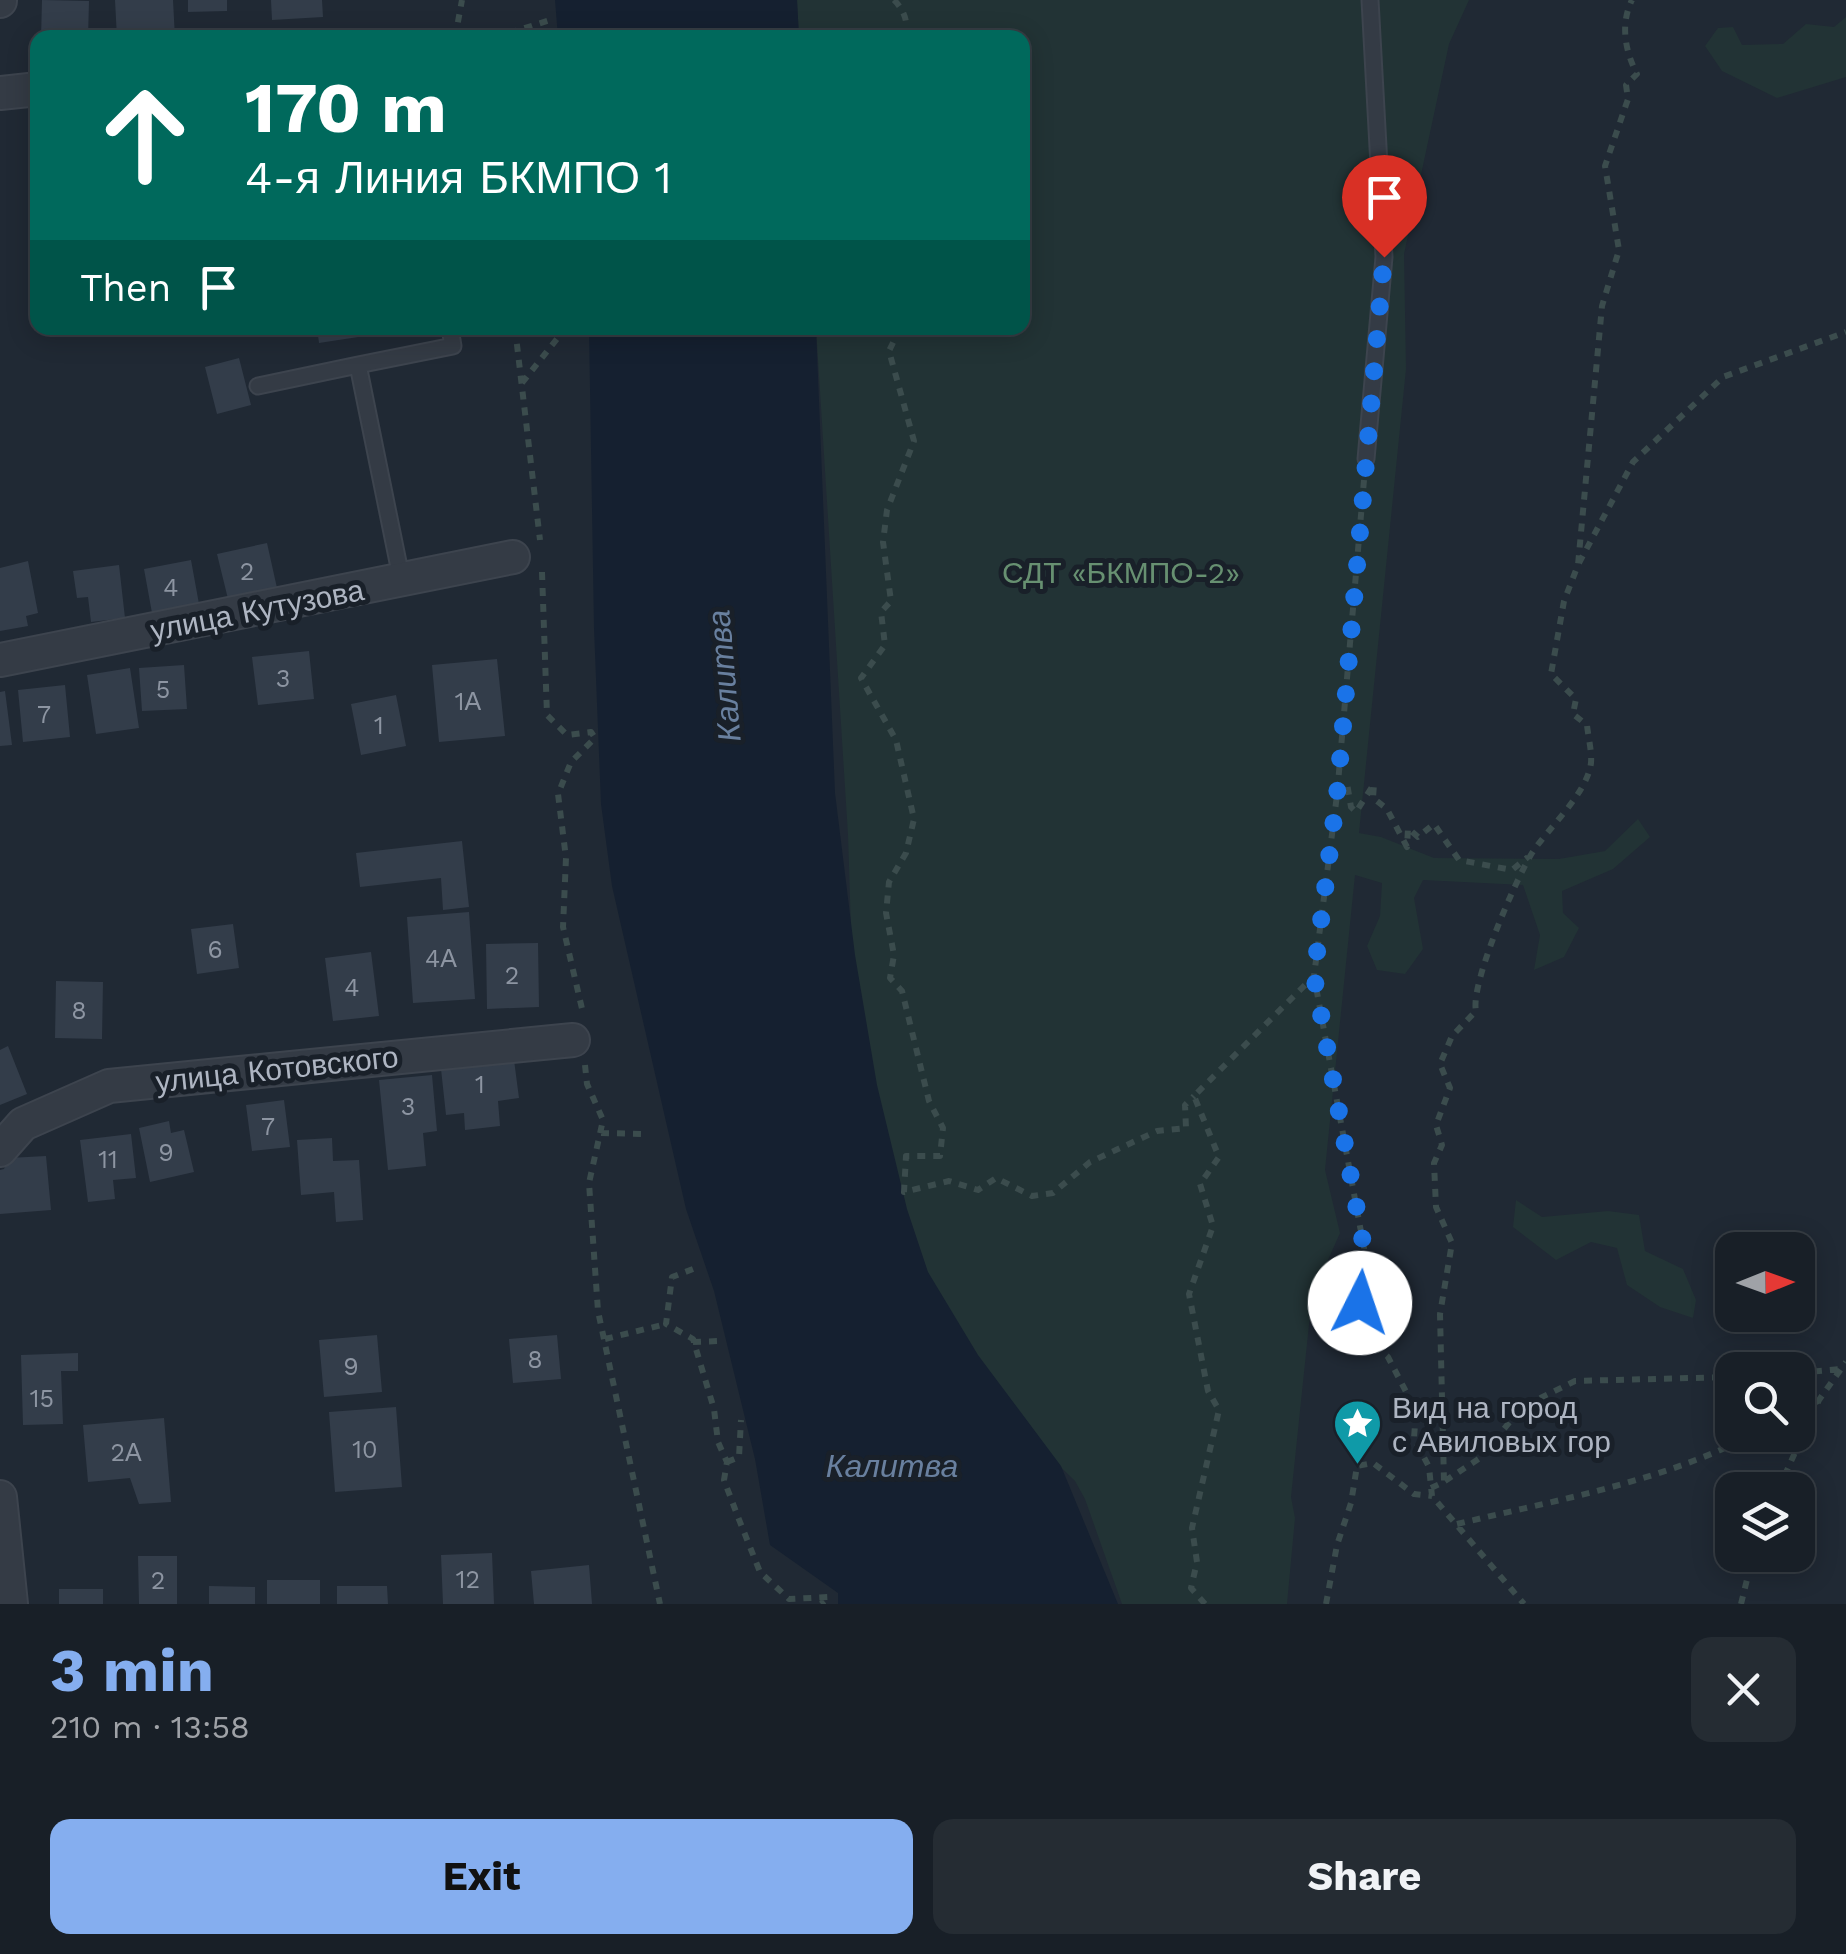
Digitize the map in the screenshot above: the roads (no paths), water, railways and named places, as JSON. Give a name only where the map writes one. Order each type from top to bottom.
[{"type":"street","points":[[0,93],[30,91]]},
{"type":"street","name":"улица Кутузова","points":[[0,660],[513,557]]},
{"type":"street","name":"улица Котовского","points":[[0,1150],[23,1124],[109,1086],[580,1040]]},
{"type":"street","points":[[0,1497],[12,1604]]},
{"type":"lane","points":[[1366,459],[1384,257],[1370,0]]},
{"type":"lane","points":[[258,386],[454,346],[452,335]]},
{"type":"lane","points":[[358,365],[402,582]]},
{"type":"water","points":[[555,0],[797,0],[799,30],[557,30]]},
{"type":"water","name":"Калитва","points":[[589,335],[816,335],[835,793],[855,955],[877,1085],[907,1209],[928,1272],[978,1355],[1061,1466],[1118,1604],[838,1604],[838,1593],[770,1545],[755,1459],[714,1291],[686,1209],[612,886],[601,804]]},
{"type":"place","name":"Вид на город с Авиловых гор","points":[[1357,1466]]},
{"type":"park label","name":"СДТ «БКМПО-2»","points":[[1121,572]]}]
